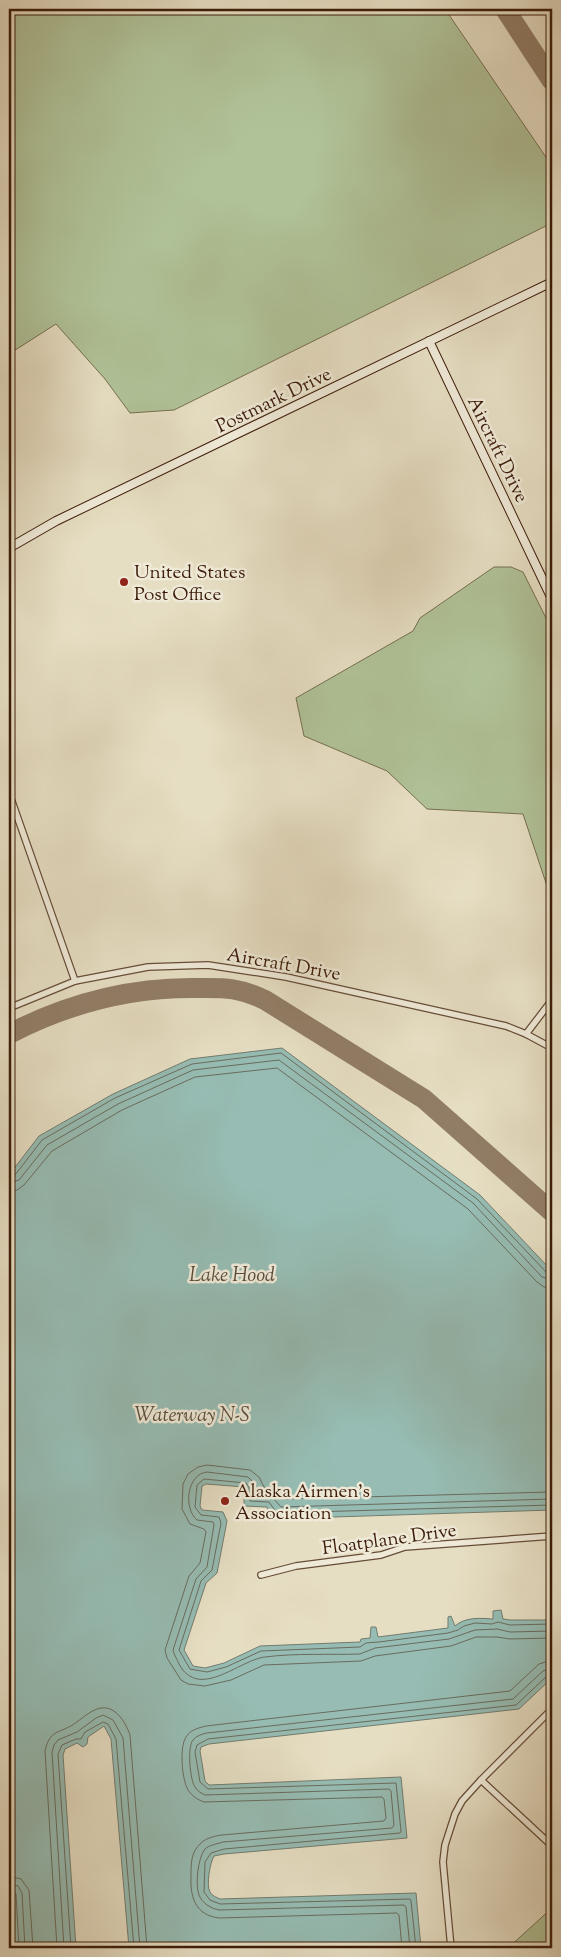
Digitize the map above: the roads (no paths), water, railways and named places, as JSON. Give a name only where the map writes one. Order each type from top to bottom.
[{"type":"street","name":"Postmark Drive","points":[[9,548],[56,521],[552,282]]},
{"type":"street","name":"Aircraft Drive","points":[[429,341],[552,598]]},
{"type":"street","points":[[9,793],[75,981]]},
{"type":"street","name":"Aircraft Drive","points":[[9,1008],[43,992],[75,981],[148,967],[208,966],[286,977],[506,1026],[552,1048]]},
{"type":"street","points":[[526,1034],[552,1000]]},
{"type":"street","name":"Floatplane Drive","points":[[261,1575],[296,1566],[381,1555],[405,1546],[552,1536]]},
{"type":"street","points":[[451,1948],[444,1862],[445,1845],[455,1814],[462,1802],[481,1780],[552,1709]]},
{"type":"street","points":[[481,1780],[550,1844]]},
{"type":"water","name":"Lake Hood","points":[[282,1048],[480,1195],[552,1271],[552,1510],[272,1519],[267,1507],[244,1506],[244,1487],[206,1484],[202,1486],[200,1506],[202,1510],[223,1512],[227,1521],[217,1573],[206,1583],[184,1650],[193,1666],[205,1668],[224,1663],[260,1646],[360,1642],[361,1639],[370,1638],[371,1627],[376,1627],[378,1637],[448,1628],[448,1617],[451,1616],[455,1626],[463,1621],[478,1618],[493,1619],[493,1611],[501,1610],[503,1619],[552,1620],[552,1678],[519,1709],[209,1744],[201,1747],[205,1781],[209,1785],[401,1777],[407,1838],[214,1856],[208,1884],[210,1892],[220,1899],[416,1893],[421,1948],[129,1948],[111,1739],[104,1726],[88,1737],[87,1744],[83,1747],[77,1743],[65,1749],[63,1755],[76,1948],[14,1948],[9,1879],[9,1175],[39,1136],[113,1094],[190,1059]]},
{"type":"place","name":"United States Post Office","points":[[124,582]]},
{"type":"place","name":"Alaska Airmen's Association","points":[[225,1501]]},
{"type":"water label","name":"Waterway N-S","points":[[192,1414]]}]
